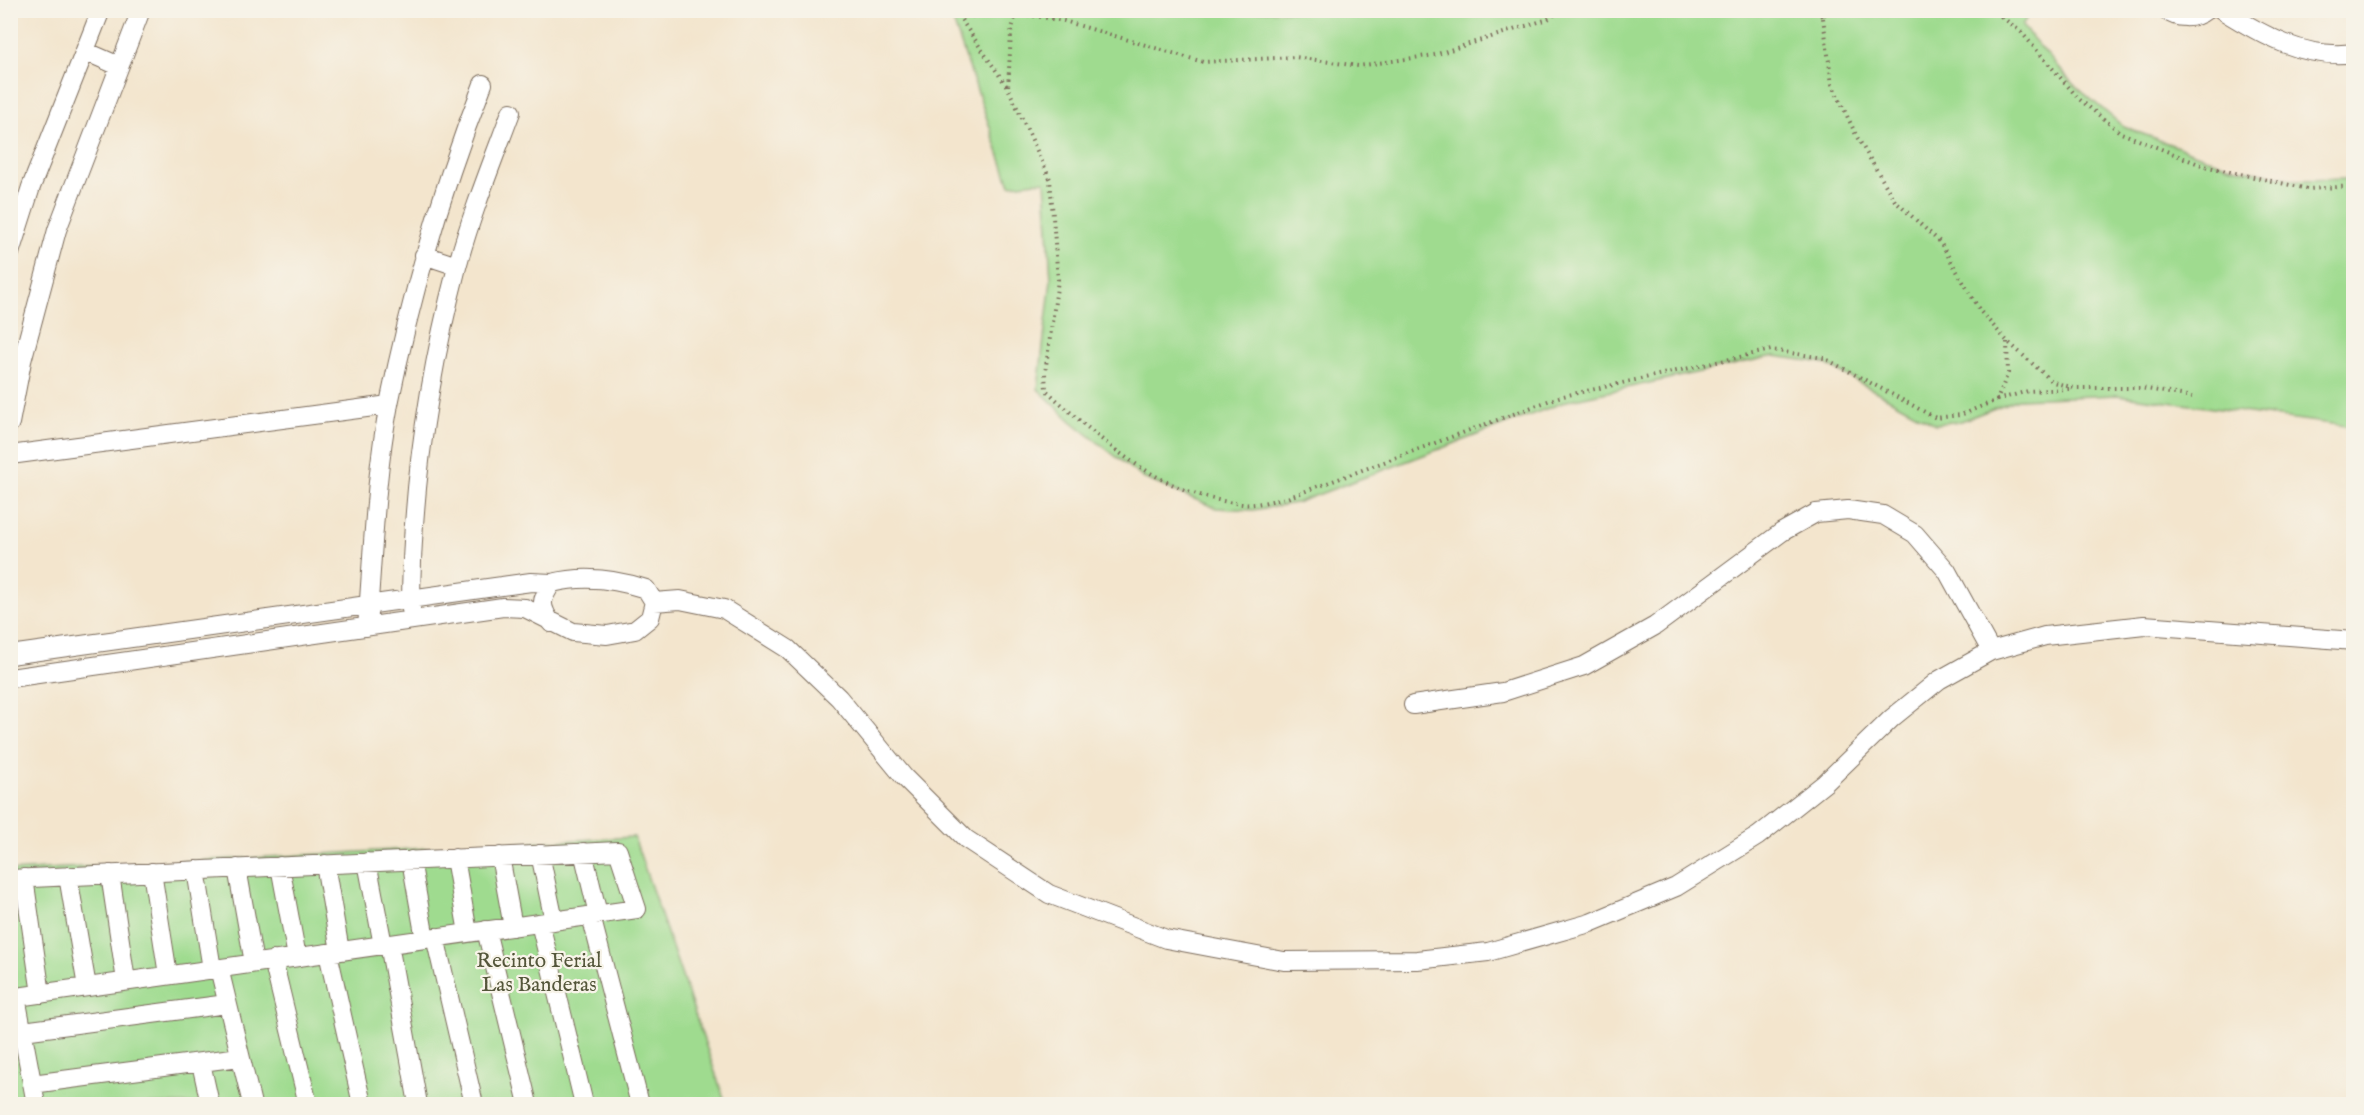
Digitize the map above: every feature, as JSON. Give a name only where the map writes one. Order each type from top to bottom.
[{"type":"street","points":[[10,253],[31,187],[87,52],[101,10]]},
{"type":"street","points":[[10,423],[22,361],[57,230],[141,10]]},
{"type":"street","points":[[2165,10],[2184,18],[2200,15],[2206,10]]},
{"type":"street","points":[[2222,10],[2265,37],[2303,50],[2354,53]]},
{"type":"street","points":[[87,52],[119,66]]},
{"type":"street","points":[[367,627],[389,405],[424,255],[454,158],[483,84]]},
{"type":"street","points":[[411,621],[413,537],[428,407],[457,266],[511,112]]},
{"type":"street","points":[[424,255],[457,266]]},
{"type":"street","points":[[10,455],[389,405]]},
{"type":"street","points":[[1413,705],[1503,692],[1584,666],[1655,626],[1782,532],[1816,513],[1848,510],[1883,515],[1915,534],[1947,572],[1991,651]]},
{"type":"street","points":[[10,655],[531,582],[552,583],[568,579],[619,580],[646,589],[654,602],[650,618],[635,630],[608,635],[573,632],[525,608],[503,607],[10,678]]},
{"type":"street","points":[[551,623],[542,608],[543,596],[552,583]]},
{"type":"street","points":[[654,602],[680,600],[724,609],[788,649],[839,698],[904,777],[966,839],[1049,894],[1166,939],[1284,961],[1417,960],[1488,952],[1590,923],[1676,887],[1758,836],[1826,783],[1892,718],[1939,680],[1991,651],[2045,636],[2144,625],[2354,641]]},
{"type":"street","points":[[36,1104],[13,998],[637,909],[618,851],[17,879],[40,993]]},
{"type":"street","points":[[583,852],[595,915],[640,1104]]},
{"type":"street","points":[[540,854],[547,922],[584,1104]]},
{"type":"street","points":[[500,856],[513,927]]},
{"type":"street","points":[[454,858],[528,1104]]},
{"type":"street","points":[[411,860],[474,1104]]},
{"type":"street","points":[[367,862],[418,1104]]},
{"type":"street","points":[[325,864],[334,952],[362,1104]]},
{"type":"street","points":[[280,866],[297,957]]},
{"type":"street","points":[[237,868],[254,963]]},
{"type":"street","points":[[196,870],[216,969],[252,1104]]},
{"type":"street","points":[[152,872],[168,975]]},
{"type":"street","points":[[110,874],[126,981]]},
{"type":"street","points":[[68,876],[87,987]]},
{"type":"street","points":[[273,960],[308,1104]]},
{"type":"street","points":[[22,1031],[227,1004]]},
{"type":"street","points":[[32,1084],[240,1057]]},
{"type":"street","points":[[201,1062],[210,1104]]},
{"type":"path","points":[[949,10],[958,15],[980,17],[998,10],[1064,21],[1203,62],[1295,57],[1358,66],[1434,55],[1548,19],[1562,10]]},
{"type":"path","points":[[1818,10],[1823,18],[1832,84],[1857,137],[1896,201],[1940,242],[1980,311],[2007,341],[2054,382],[2074,388]]},
{"type":"path","points":[[1823,18],[1826,10]]},
{"type":"path","points":[[1990,10],[2021,33],[2079,99],[2121,133],[2204,166],[2308,189],[2354,186]]},
{"type":"path","points":[[2002,17],[2019,10]]},
{"type":"path","points":[[1008,88],[1011,33],[1016,13]]},
{"type":"path","points":[[958,15],[1008,88],[1050,179],[1058,280],[1045,373],[1046,390],[1088,429],[1143,472],[1199,495],[1244,505],[1287,498],[1559,397],[1771,350],[1824,358],[1936,418],[1960,416],[1997,400],[2028,391],[2141,388],[2192,398]]},
{"type":"path","points":[[1997,400],[2008,373],[2007,341]]},
{"type":"green space","points":[[947,11],[2031,11],[2022,26],[2073,84],[2124,127],[2229,166],[2296,180],[2353,179],[2353,427],[2117,395],[2018,399],[1961,421],[1935,424],[1824,363],[1774,356],[1570,400],[1296,503],[1253,510],[1216,508],[1143,478],[1071,421],[1038,389],[1051,280],[1045,181],[1010,185],[953,21]]},
{"type":"green space","name":"Recinto Ferial Las Banderas","points":[[634,837],[726,1104],[11,1104],[11,871]]}]
